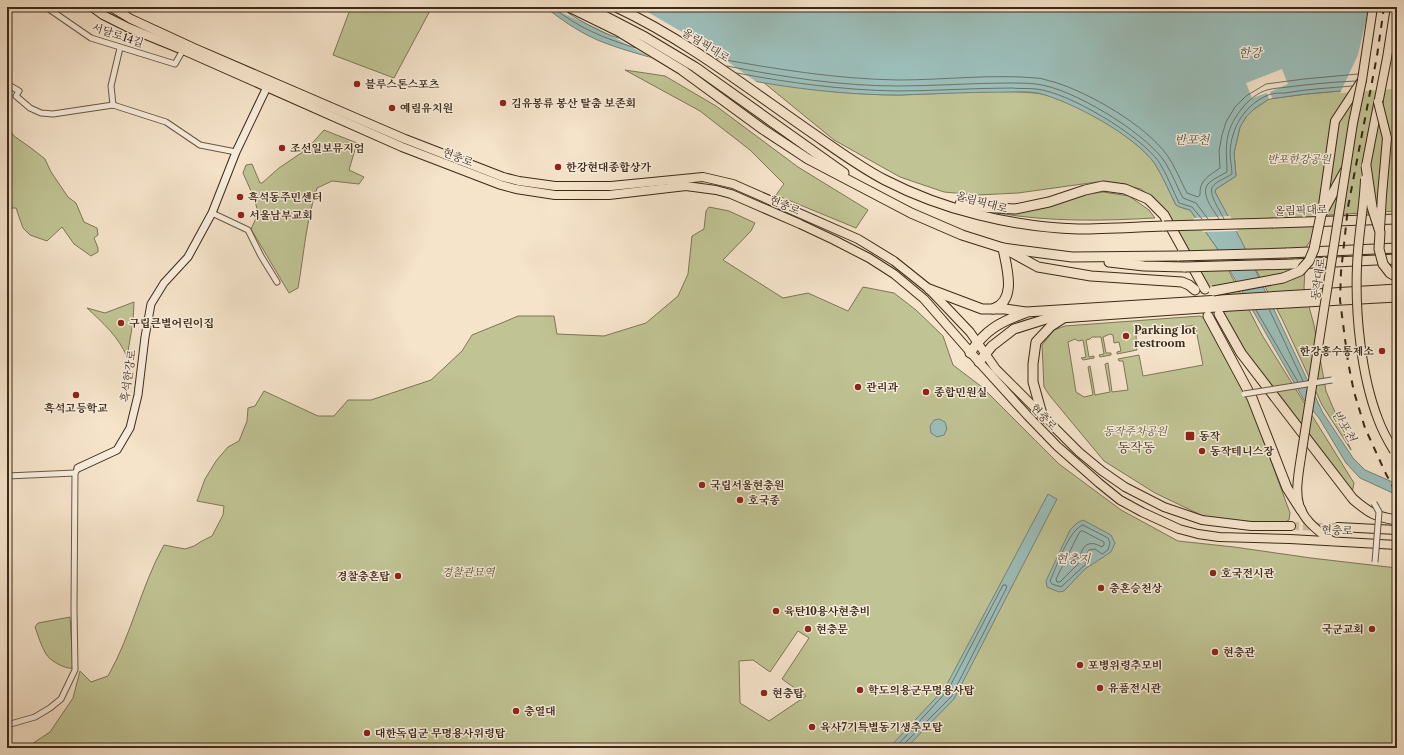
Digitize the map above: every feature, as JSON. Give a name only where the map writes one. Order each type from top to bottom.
[{"type":"highway","points":[[569,7],[618,31],[682,70],[764,130],[808,158],[911,213],[962,235],[1002,248],[1038,267],[1091,276],[1182,282],[1195,290]]},
{"type":"highway","points":[[587,7],[645,37],[695,67],[873,194]]},
{"type":"highway","name":"올림픽대로","points":[[616,7],[640,18],[702,55],[838,150],[885,180],[925,198],[974,214],[1041,226],[1079,229],[1397,219]]},
{"type":"highway","points":[[1366,166],[1372,207],[1380,232],[1379,249],[1383,264],[1390,273],[1397,277]]},
{"type":"highway","points":[[1142,304],[1209,290],[1283,278],[1300,271],[1309,261],[1314,250],[1321,215],[1346,170]]},
{"type":"highway","points":[[925,198],[979,207],[1015,209],[1049,202],[1085,190],[1103,186],[1125,189],[1148,199],[1164,215],[1209,290]]},
{"type":"highway","points":[[992,309],[996,308],[1003,302],[1007,296],[1009,283],[1002,248]]},
{"type":"highway","points":[[1002,248],[1144,266],[1185,267],[1294,264],[1397,259]]},
{"type":"highway","points":[[1072,257],[1179,256],[1397,248]]},
{"type":"highway","points":[[929,288],[982,309],[1005,309],[1026,312],[1142,304],[1397,297]]},
{"type":"highway","points":[[1311,299],[1397,289]]},
{"type":"highway","points":[[978,362],[992,346],[1014,329],[1046,319],[1229,302]]},
{"type":"highway","points":[[970,353],[985,333],[1000,323],[1026,312]]},
{"type":"highway","points":[[1219,314],[1240,353],[1353,499],[1370,513],[1397,520]]},
{"type":"highway","points":[[1208,316],[1252,398],[1287,488],[1301,510]]},
{"type":"highway","points":[[1042,414],[1033,382],[1033,364],[1036,342],[1051,326],[1065,317]]},
{"type":"main road","name":"현충로","points":[[92,7],[103,15],[129,28],[183,50],[402,147],[501,185],[516,189],[555,195],[609,195],[686,186],[731,194],[834,240],[869,258],[894,274],[924,299],[978,362],[1042,431],[1072,460],[1120,500],[1142,512],[1179,528],[1198,534],[1219,537],[1397,545]]},
{"type":"main road","name":"현충로","points":[[111,7],[131,19],[194,48],[405,139],[503,177],[519,181],[555,186],[611,186],[704,177],[733,184],[858,240],[894,261],[929,288],[978,341],[996,369],[1079,452],[1125,487],[1147,499],[1202,520],[1251,526],[1291,526]]},
{"type":"main road","name":"동작대로","points":[[1332,541],[1312,525],[1301,510],[1296,486],[1353,123],[1374,7]]},
{"type":"main road","points":[[1395,7],[1366,166],[1356,292],[1366,380],[1383,431],[1397,455]]},
{"type":"main road","points":[[1321,215],[1335,121],[1362,80]]},
{"type":"main road","points":[[1378,102],[1387,138],[1380,232]]},
{"type":"main road","points":[[1338,527],[1397,530]]},
{"type":"street","name":"서달로14길","points":[[46,7],[91,38],[120,48],[175,64],[183,50]]},
{"type":"street","points":[[113,105],[112,86],[120,48]]},
{"type":"street","points":[[7,84],[19,92],[16,96],[30,108],[41,113],[53,114],[113,105],[166,122],[200,145],[236,152]]},
{"type":"street","name":"흑석한강로","points":[[77,471],[117,450],[130,428],[136,404],[151,304],[164,283],[188,257],[212,213],[236,152],[267,87]]},
{"type":"street","points":[[212,213],[248,230],[261,256],[277,282]]},
{"type":"street","points":[[1244,394],[1332,380]]},
{"type":"street","points":[[7,476],[77,471],[74,609],[75,670],[61,699],[50,708],[35,717],[7,725]]},
{"type":"street","points":[[1374,503],[1379,512],[1375,562]]},
{"type":"green space","points":[[351,7],[432,7],[394,78],[333,55]]},
{"type":"green space","points":[[625,70],[665,76],[716,106],[798,167],[868,210],[856,228],[776,195],[784,184],[750,150],[700,111]]},
{"type":"green space","points":[[763,82],[830,91],[881,95],[984,92],[1035,93],[1064,101],[1082,109],[1118,131],[1133,142],[1155,164],[1176,205],[1190,210],[1217,248],[1262,335],[1354,483],[1352,493],[1246,353],[1169,217],[1156,202],[1141,189],[1116,183],[1097,182],[1018,193],[977,195],[944,192],[900,177],[834,140]]},
{"type":"green space","name":"반포한강공원","points":[[1397,86],[1397,211],[1329,215],[1306,247],[1304,288],[1314,325],[1326,391],[1351,450],[1322,405],[1282,319],[1215,192],[1216,189],[1236,176],[1234,153],[1240,127],[1246,117],[1254,109],[1269,99],[1306,94]]},
{"type":"green space","points":[[7,127],[14,136],[45,159],[51,172],[68,197],[76,203],[84,222],[97,228],[98,235],[94,238],[98,252],[91,256],[74,244],[62,227],[47,241],[30,235],[23,228],[16,208],[11,208],[7,201]]},
{"type":"green space","points":[[324,130],[357,143],[349,170],[364,177],[359,184],[332,181],[317,188],[308,225],[298,288],[289,293],[251,229],[258,214],[255,200],[243,173],[246,165],[252,164],[260,183],[262,183],[279,168],[307,149]]},
{"type":"green space","points":[[1103,192],[1129,196],[1149,210],[1155,218],[1076,220],[1037,218],[997,213],[1022,212],[1083,195]]},
{"type":"green space","name":"국립서울현충원","points":[[709,207],[729,211],[755,223],[751,231],[723,260],[783,298],[808,293],[848,311],[863,287],[894,293],[916,310],[943,336],[953,365],[982,387],[1059,464],[1121,510],[1178,541],[1397,568],[1397,748],[26,748],[50,732],[73,698],[80,671],[91,682],[108,676],[124,644],[149,577],[164,545],[185,549],[194,546],[212,536],[223,515],[224,506],[197,501],[205,479],[216,461],[228,447],[239,441],[247,421],[248,408],[255,406],[264,391],[318,416],[334,416],[348,400],[371,400],[431,380],[462,351],[472,335],[518,316],[554,316],[557,334],[604,336],[646,323],[678,296],[688,274],[692,236],[704,229],[706,211]],"holes":[[[798,631],[809,638],[782,679],[806,696],[769,721],[740,703],[739,661],[753,660],[770,672]]]},
{"type":"green space","points":[[134,302],[133,322],[127,357],[115,336],[87,308],[105,313]]},
{"type":"green space","name":"동작주차공원","points":[[1200,316],[1204,318],[1250,403],[1290,513],[1289,520],[1285,522],[1239,522],[1203,516],[1155,493],[1104,461],[1044,387],[1042,345],[1054,330],[1065,326]],"holes":[[[1195,325],[1203,365],[1143,376],[1139,355],[1118,359],[1119,361],[1123,361],[1128,390],[1112,392],[1108,363],[1105,364],[1110,392],[1095,395],[1090,366],[1088,367],[1093,395],[1084,397],[1076,392],[1068,342],[1075,339],[1078,341],[1083,340],[1086,357],[1081,358],[1083,360],[1094,358],[1094,356],[1089,357],[1086,340],[1092,337],[1101,337],[1104,354],[1099,355],[1100,357],[1111,355],[1111,353],[1106,353],[1103,337],[1110,334],[1113,335],[1114,343],[1119,342],[1121,351],[1117,352],[1117,354],[1137,350],[1136,335]]]},
{"type":"green space","points":[[70,617],[73,668],[66,668],[50,659],[43,648],[35,627],[38,623]]},
{"type":"water","name":"한강","points":[[545,7],[1397,7],[1397,86],[1306,94],[1269,99],[1254,109],[1246,117],[1240,127],[1234,153],[1236,176],[1216,189],[1215,192],[1241,240],[1323,413],[1353,458],[1365,470],[1397,484],[1397,495],[1360,478],[1346,463],[1319,418],[1304,400],[1217,248],[1190,210],[1176,205],[1158,169],[1146,153],[1118,131],[1102,121],[1052,97],[1034,92],[899,95],[842,93],[784,86],[727,76],[699,70],[605,43],[574,27]]},
{"type":"water","points":[[939,419],[945,422],[947,429],[944,435],[937,437],[931,433],[930,426],[934,420]]},
{"type":"water","points":[[1048,494],[1057,499],[954,699],[906,748],[889,748],[945,688]]},
{"type":"water","name":"현충지","points":[[1083,520],[1111,535],[1115,543],[1111,552],[1085,569],[1064,591],[1059,592],[1047,587],[1046,581],[1070,530],[1077,523]]},
{"type":"pier","points":[[548,7],[639,7],[701,43],[758,83],[704,73],[655,60],[597,28]]},
{"type":"pier","points":[[1369,7],[1397,7],[1397,66],[1393,89],[1340,93],[1358,55]]},
{"type":"pier","points":[[1282,69],[1288,84],[1270,92],[1272,98],[1269,99],[1267,93],[1252,98],[1246,83]]},
{"type":"pier","points":[[1230,216],[1238,231],[1203,232],[1193,218]]},
{"type":"tunnel","points":[[1291,526],[1338,527]]},
{"type":"railway","points":[[1384,7],[1377,56],[1348,207],[1341,272],[1340,300],[1348,362],[1354,392],[1365,428],[1397,494]]},
{"type":"place","name":"블루스톤스포츠","points":[[357,84]]},
{"type":"place","name":"김유봉류 봉산 탈춤 보존회","points":[[503,103]]},
{"type":"place","name":"예림유치원","points":[[392,108]]},
{"type":"place","name":"조선일보뮤지엄","points":[[282,148]]},
{"type":"place","name":"한강현대종합상가","points":[[558,167]]},
{"type":"place","name":"흑석동주민센터","points":[[240,197]]},
{"type":"place","name":"서울남부교회","points":[[241,215]]},
{"type":"place","name":"구립큰별어린이집","points":[[121,323]]},
{"type":"place","name":"Parking lot restroom","points":[[1126,336]]},
{"type":"place","name":"한강홍수통제소","points":[[1382,351]]},
{"type":"place","name":"관리과","points":[[858,387]]},
{"type":"place","name":"종합민원실","points":[[926,392]]},
{"type":"place","name":"흑석고등학교","points":[[76,395]]},
{"type":"place","name":"동작","points":[[1190,436]]},
{"type":"place","name":"동작테니스장","points":[[1202,451]]},
{"type":"place","name":"국립서울현충원","points":[[702,485]]},
{"type":"place","name":"호국종","points":[[740,500]]},
{"type":"place","name":"호국전시관","points":[[1213,573]]},
{"type":"place","name":"경찰충혼탑","points":[[398,576]]},
{"type":"place","name":"충혼승천상","points":[[1101,588]]},
{"type":"place","name":"육탄10용사현충비","points":[[776,611]]},
{"type":"place","name":"현충문","points":[[808,629]]},
{"type":"place","name":"국군교회","points":[[1372,629]]},
{"type":"place","name":"현충관","points":[[1215,652]]},
{"type":"place","name":"포병위령추모비","points":[[1080,665]]},
{"type":"place","name":"유품전시관","points":[[1100,688]]},
{"type":"place","name":"학도의용군무명용사탑","points":[[860,690]]},
{"type":"place","name":"현충탑","points":[[764,693]]},
{"type":"place","name":"충열대","points":[[516,711]]},
{"type":"place","name":"육사7기특별동기생추모탑","points":[[812,727]]},
{"type":"place","name":"대한독립군 무명용사위령탑","points":[[367,733]]},
{"type":"district","name":"동작동","points":[[1136,447]]},
{"type":"water label","name":"반포천","points":[[1192,140]]},
{"type":"water label","name":"반포천","points":[[1344,426]]},
{"type":"park label","name":"경찰관묘역","points":[[468,572]]}]
